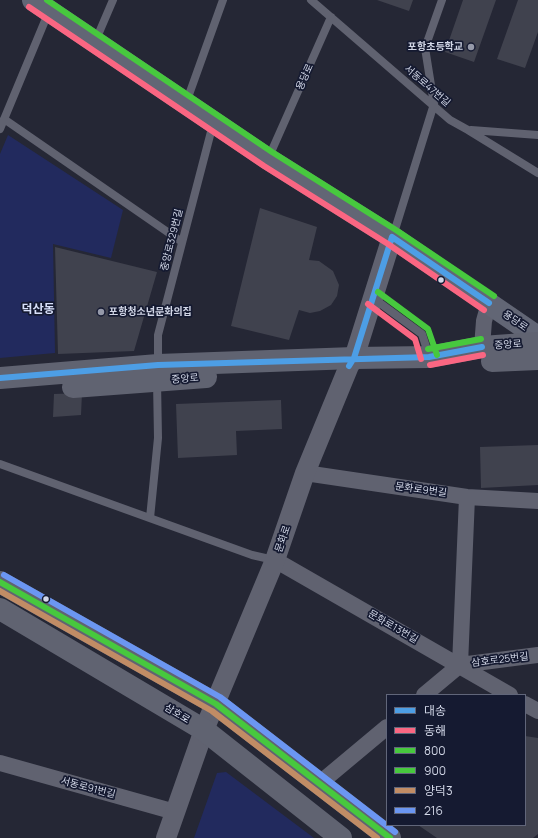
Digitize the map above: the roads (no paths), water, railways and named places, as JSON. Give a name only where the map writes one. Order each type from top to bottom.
[{"type":"main road","name":"용당로","points":[[41,6],[268,158],[392,237],[538,337]]},
{"type":"main road","name":"중앙로","points":[[0,378],[157,373],[429,357],[482,347],[538,343]]},
{"type":"main road","name":"중앙로","points":[[351,362],[538,359]]},
{"type":"main road","name":"중앙로","points":[[0,392],[157,373]]},
{"type":"main road","points":[[0,582],[216,704],[390,838]]},
{"type":"main road","name":"삼호로","points":[[0,609],[204,730],[341,838]]},
{"type":"street","name":"문화로","points":[[166,838],[204,730],[275,560],[305,473],[351,362],[392,237]]},
{"type":"street","points":[[482,347],[484,321],[489,303]]},
{"type":"street","name":"문화로9번길","points":[[305,473],[467,497],[538,501]]},
{"type":"street","points":[[460,665],[467,497]]},
{"type":"street","name":"문화로13번길","points":[[275,560],[508,694]]},
{"type":"street","name":"삼호로25번길","points":[[425,694],[460,665],[538,655]]},
{"type":"street","points":[[526,705],[538,711]]},
{"type":"street","points":[[320,783],[386,728]]},
{"type":"street","name":"서동로91번길","points":[[0,763],[175,812]]},
{"type":"lane","points":[[95,42],[113,0]]},
{"type":"lane","points":[[186,103],[223,0]]},
{"type":"lane","name":"서동로47번길","points":[[311,0],[434,104],[450,120],[538,173]]},
{"type":"lane","points":[[392,237],[434,104],[426,48],[442,0]]},
{"type":"lane","points":[[0,129],[41,6]]},
{"type":"lane","name":"용당로","points":[[268,158],[331,17]]},
{"type":"lane","points":[[4,119],[182,242]]},
{"type":"lane","name":"중앙로329번길","points":[[150,518],[158,438],[158,335],[214,122]]},
{"type":"lane","points":[[468,130],[538,135]]},
{"type":"lane","points":[[373,298],[422,334],[429,357]]},
{"type":"lane","points":[[0,464],[252,555],[275,560]]},
{"type":"place","name":"포항초등학교","points":[[471,47]]},
{"type":"place","name":"포항청소년문화의집","points":[[101,312]]},
{"type":"district","name":"덕산동","points":[[38,310]]}]
